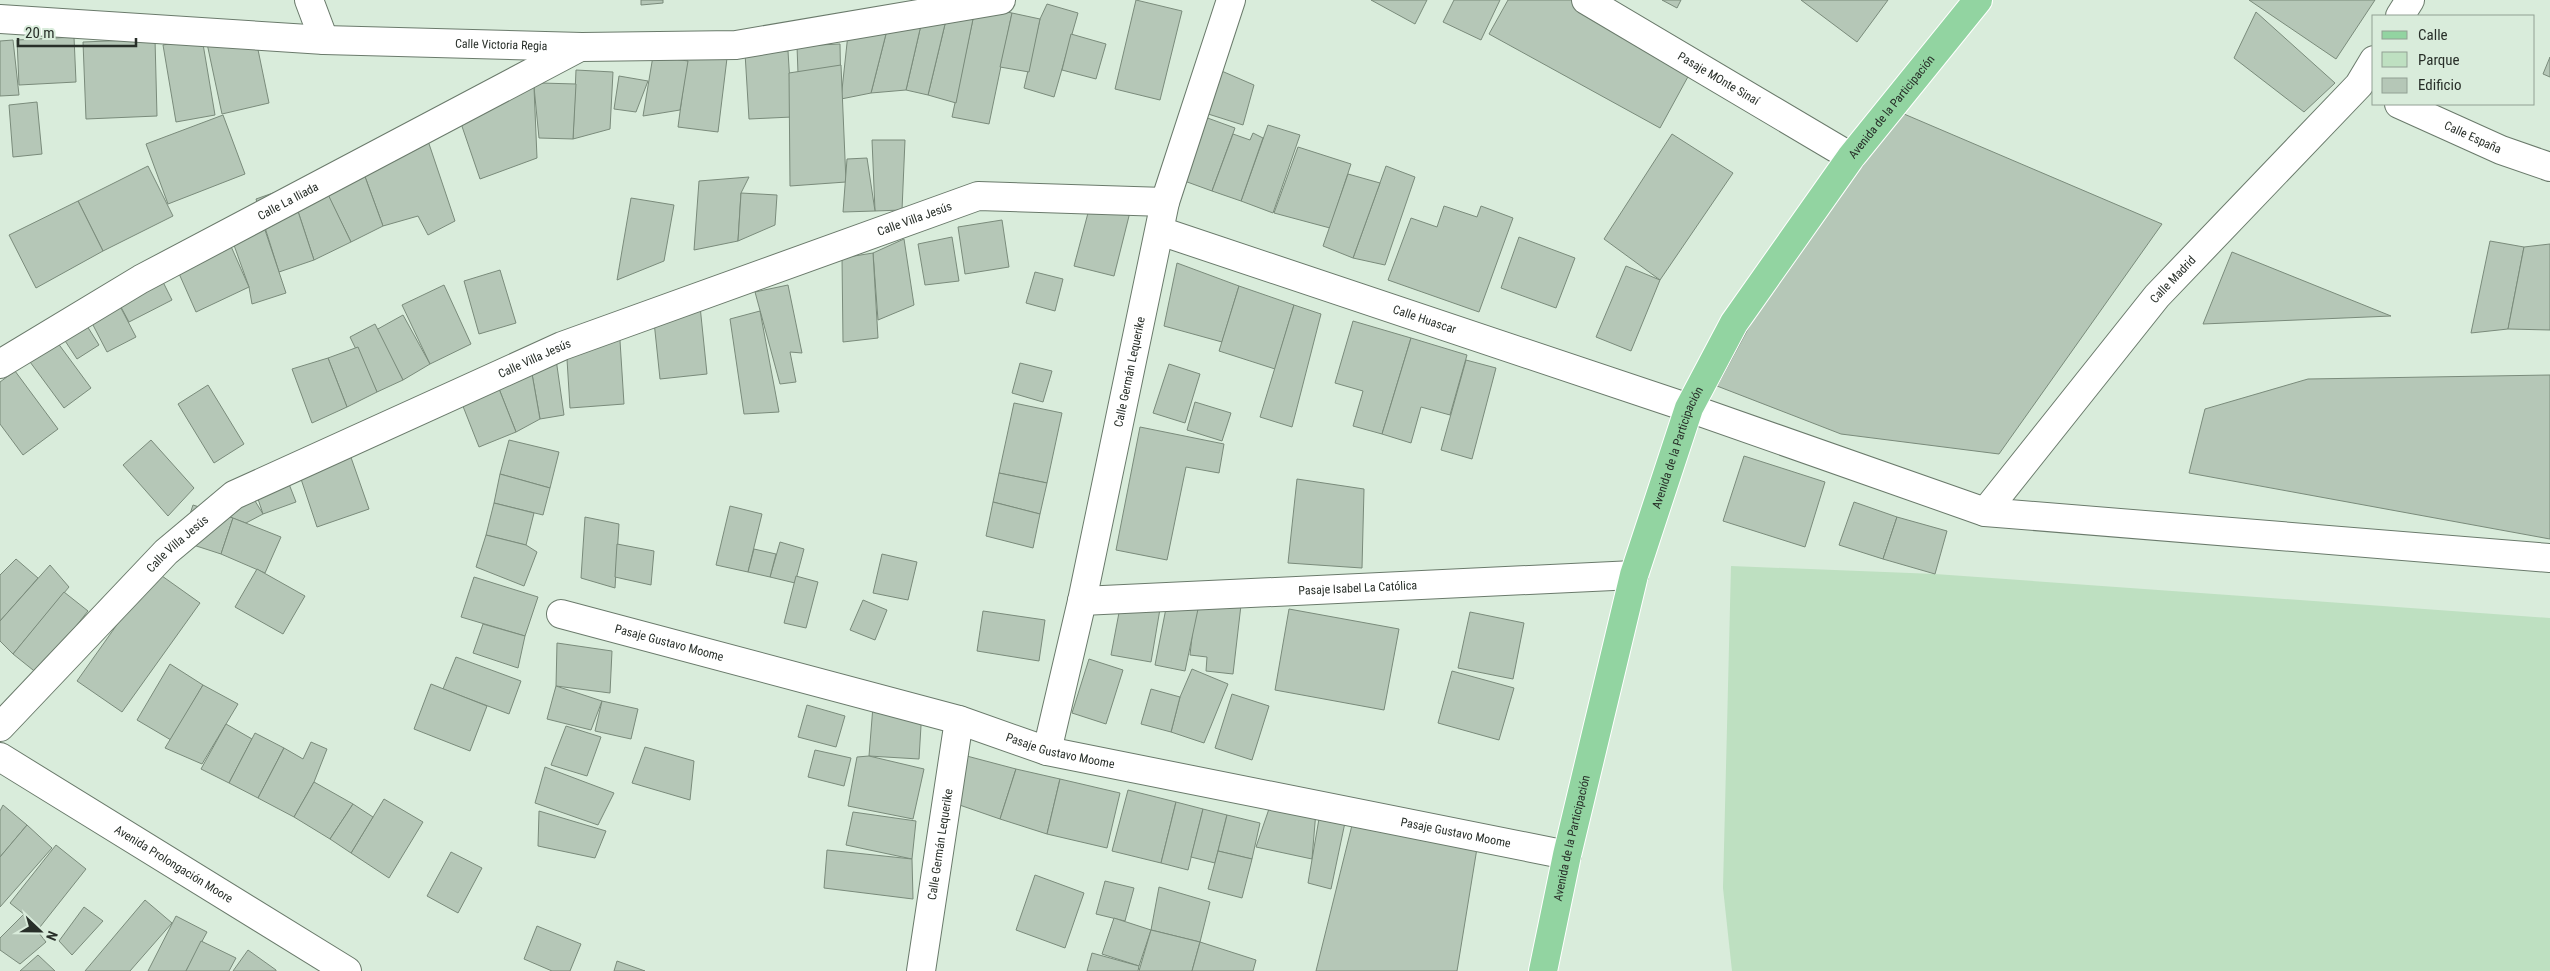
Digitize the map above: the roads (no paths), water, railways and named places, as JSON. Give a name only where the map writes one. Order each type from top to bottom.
[{"type":"main road","name":"Avenida de la Participación","points":[[1543,971],[1568,855],[1634,575],[1690,408],[1734,323],[1851,157],[1978,0]]},
{"type":"street","points":[[309,0],[324,40]]},
{"type":"street","name":"Calle Victoria Regia","points":[[0,19],[324,40],[582,47],[736,45],[1001,0]]},
{"type":"street","name":"Calle Germán Lequerike","points":[[1047,751],[1082,600],[1165,202],[1231,0]]},
{"type":"street","name":"Pasaje MOnte Sinaí","points":[[1586,0],[1851,157]]},
{"type":"street","points":[[2401,15],[2410,0]]},
{"type":"street","name":"Calle La Iliada","points":[[0,364],[141,279],[582,47]]},
{"type":"street","name":"Calle Madrid","points":[[1985,512],[2158,296],[2366,88],[2372,67]]},
{"type":"street","name":"Calle España","points":[[2401,105],[2502,150],[2550,167]]},
{"type":"street","name":"Calle Villa Jesús","points":[[0,727],[166,552],[234,495],[562,346],[978,196],[1165,202]]},
{"type":"street","name":"Calle Huascar","points":[[1160,231],[1690,408],[1985,512],[2550,558]]},
{"type":"street","name":"Pasaje Isabel La Católica","points":[[1082,600],[1634,575]]},
{"type":"street","name":"Pasaje Gustavo Moome","points":[[561,614],[959,720],[1047,751],[1568,855]]},
{"type":"street","name":"Calle Germán Lequerike","points":[[921,971],[959,720]]},
{"type":"street","name":"Avenida Prolongación Moore","points":[[0,757],[330,967]]}]
